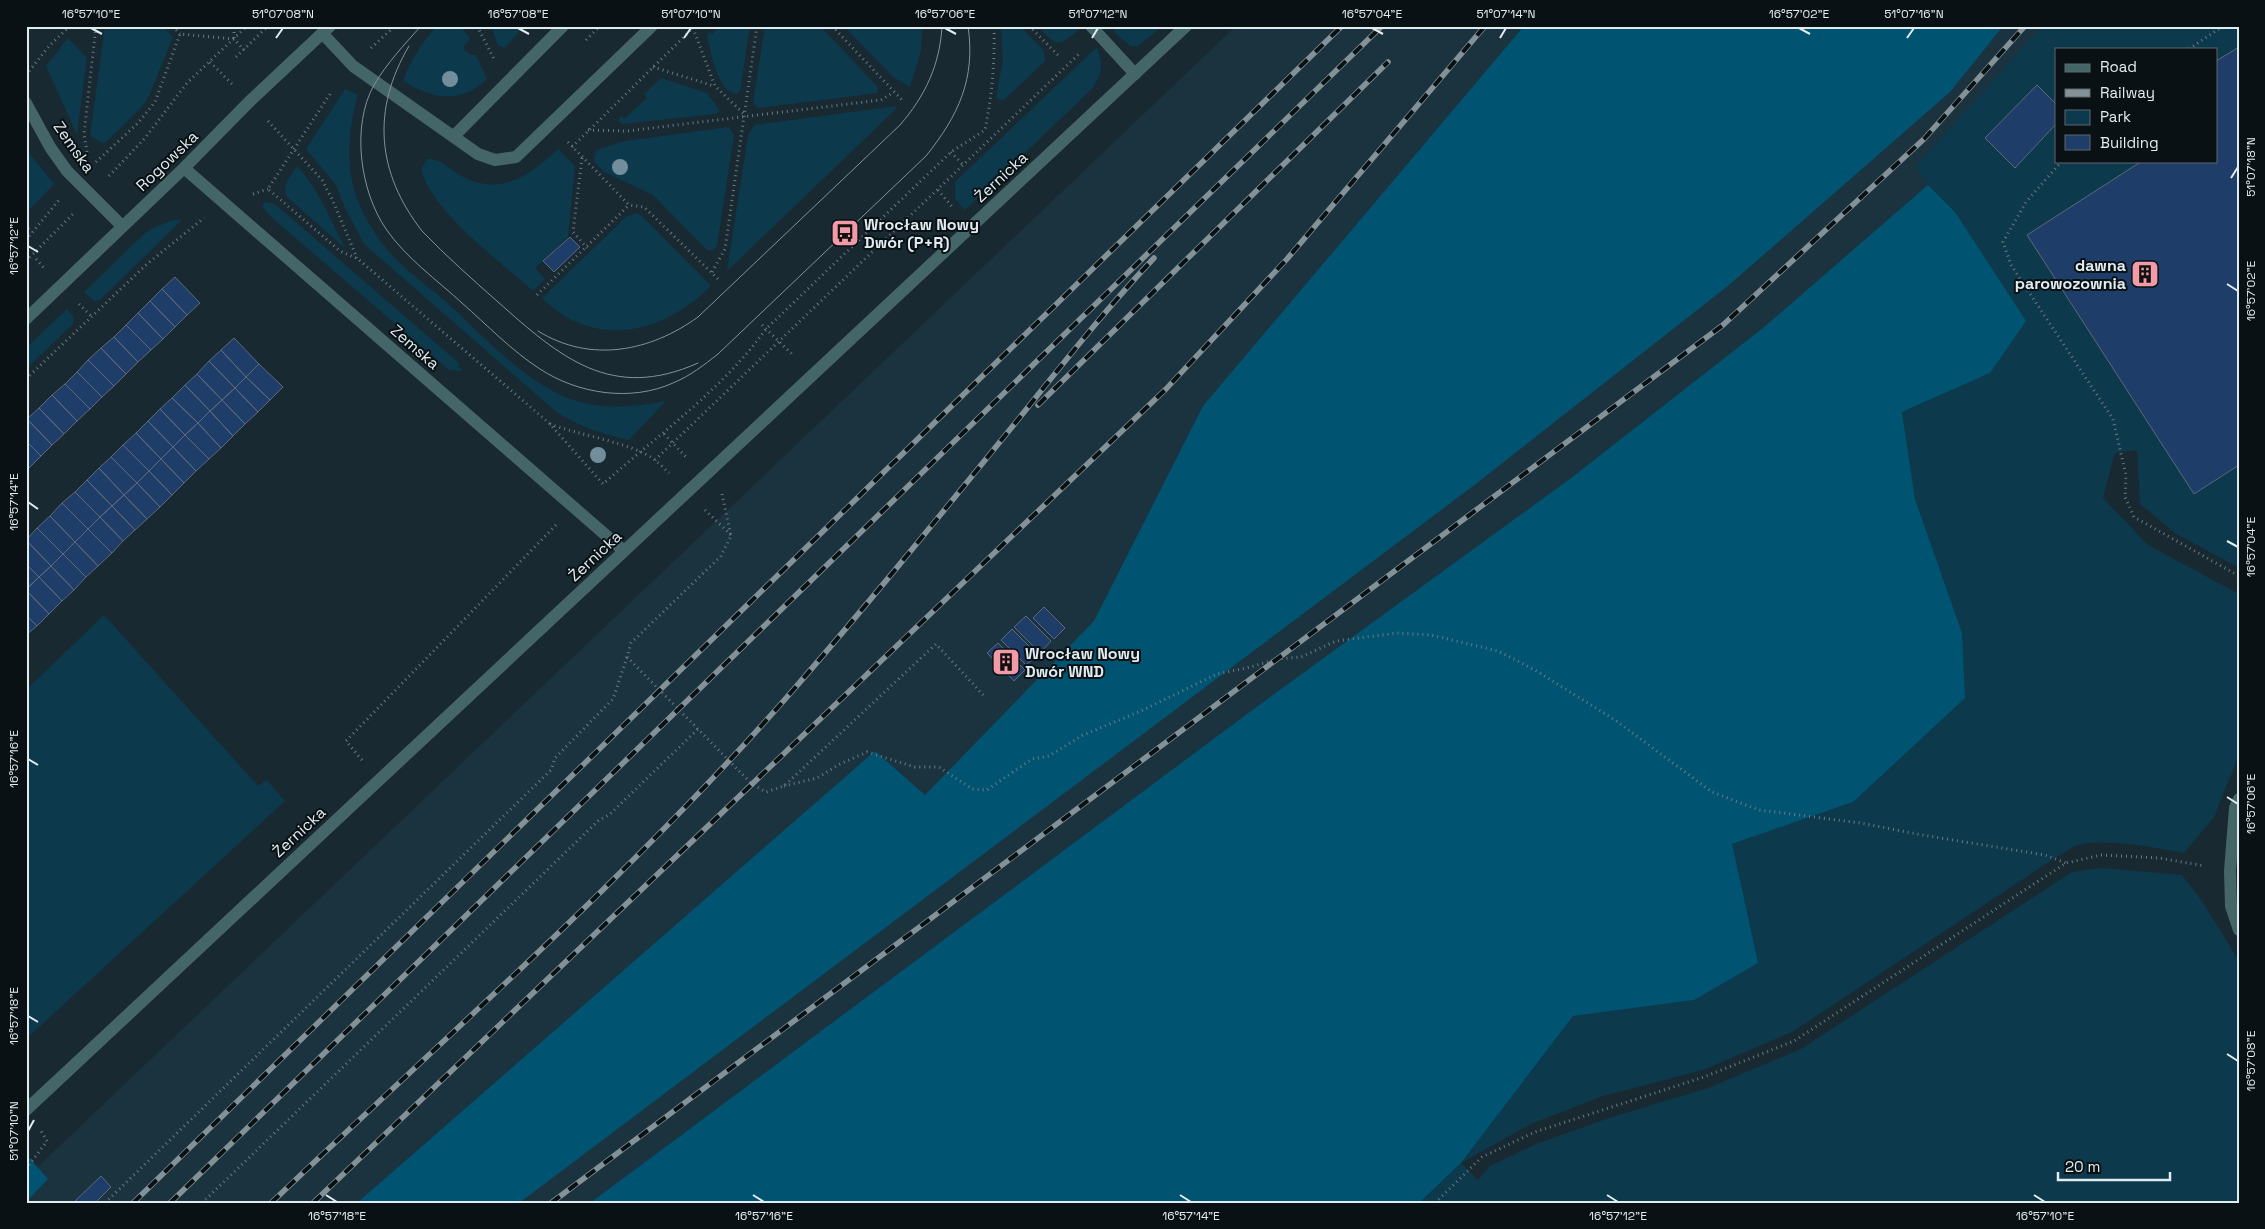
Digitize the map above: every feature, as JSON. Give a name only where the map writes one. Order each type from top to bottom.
[{"type":"street","points":[[454,136],[563,26]]},
{"type":"street","points":[[326,30],[353,66],[478,154],[495,160],[516,157],[652,26]]},
{"type":"street","name":"Żernicka","points":[[27,1109],[1186,26]]},
{"type":"street","name":"Rogowska","points":[[26,319],[184,168],[254,97],[326,30]]},
{"type":"street","points":[[1095,30],[1135,74]]},
{"type":"street","name":"Zemska","points":[[26,103],[50,147],[67,171],[122,226]]},
{"type":"street","name":"Zemska","points":[[184,168],[624,551]]},
{"type":"street","points":[[2239,799],[2235,808],[2230,871],[2231,906],[2239,930]]},
{"type":"path","points":[[63,26],[67,30]]},
{"type":"path","points":[[26,75],[50,45],[70,26]]},
{"type":"path","points":[[87,154],[84,134],[96,26]]},
{"type":"path","points":[[173,26],[180,34],[234,39]]},
{"type":"path","points":[[234,26],[234,39],[244,50]]},
{"type":"path","points":[[108,176],[145,138],[187,83],[247,26]]},
{"type":"path","points":[[236,56],[268,26]]},
{"type":"path","points":[[368,50],[395,26]]},
{"type":"path","points":[[477,26],[497,64],[510,80]]},
{"type":"path","points":[[712,272],[725,248],[757,26]]},
{"type":"path","points":[[832,26],[902,100]]},
{"type":"path","points":[[268,189],[340,251],[358,259],[549,423],[603,484],[664,434],[749,353],[766,329],[951,152],[984,130],[992,92],[995,55],[994,26]]},
{"type":"path","points":[[1029,26],[1060,57]]},
{"type":"path","points":[[2190,48],[2223,26]]},
{"type":"path","points":[[572,147],[694,27],[714,86]]},
{"type":"path","points":[[549,423],[573,433],[640,452],[655,460],[964,166],[1095,30]]},
{"type":"path","points":[[90,168],[138,123],[155,102],[180,34]]},
{"type":"path","points":[[652,67],[714,86],[745,116]]},
{"type":"path","points":[[588,130],[628,131],[881,100],[894,92]]},
{"type":"path","points":[[252,194],[268,189],[330,94]]},
{"type":"path","points":[[550,124],[629,205],[644,207],[718,279]]},
{"type":"path","points":[[274,128],[322,180],[358,259]]},
{"type":"path","points":[[951,152],[964,166]]},
{"type":"path","points":[[582,158],[573,232],[587,248]]},
{"type":"path","points":[[2061,162],[2026,202],[2003,242],[2011,266],[2113,419],[2126,475],[2125,497],[2134,517],[2239,576]]},
{"type":"path","points":[[938,190],[954,209]]},
{"type":"path","points":[[26,240],[64,195]]},
{"type":"path","points":[[537,295],[629,205]]},
{"type":"path","points":[[26,261],[73,214]]},
{"type":"path","points":[[26,379],[147,264],[204,218]]},
{"type":"path","points":[[26,224],[31,233]]},
{"type":"path","points":[[75,300],[91,316]]},
{"type":"path","points":[[762,325],[796,359]]},
{"type":"path","points":[[664,434],[689,460]]},
{"type":"path","points":[[105,1203],[551,770],[555,758],[613,699],[631,643],[721,556],[731,536],[723,495],[718,490]]},
{"type":"path","points":[[700,505],[731,536]]},
{"type":"path","points":[[380,779],[346,741],[562,520]]},
{"type":"path","points":[[627,657],[752,784],[766,792],[817,778],[840,764],[867,752],[916,767],[939,767],[972,789],[987,790],[1032,759],[1049,756],[1082,736],[1141,711],[1217,674],[1277,659],[1300,657],[1336,641],[1397,633],[1430,635],[1498,652],[1535,670],[1615,720],[1712,792],[1759,810],[1862,823],[2045,855],[2066,863]]},
{"type":"path","points":[[784,786],[936,644],[986,698]]},
{"type":"path","points":[[202,1203],[599,820],[609,815],[698,729]]},
{"type":"path","points":[[1434,1203],[1482,1157],[1535,1132],[1704,1076],[1794,1041],[2066,863],[2101,855],[2160,858],[2230,871]]},
{"type":"path","points":[[26,1169],[47,1141],[27,1109]]},
{"type":"shaded area","points":[[1236,26],[2128,26],[2055,48],[2055,125],[2015,168],[1928,186],[1764,327],[1571,478],[1255,708],[590,1203],[26,1203],[26,1178]]},
{"type":"shaded area","points":[[1524,26],[2003,26],[1950,92],[1729,285],[1477,483],[519,1203],[357,1203],[875,751],[925,795],[1094,621],[1203,406]]},
{"type":"shaded area","points":[[1928,185],[1955,212],[2026,321],[1990,373],[1902,412],[1915,499],[1962,633],[1965,698],[1853,802],[1732,844],[1758,963],[1694,1000],[1573,1016],[1461,1163],[1419,1203],[590,1203],[1255,708],[1571,478],[1764,327]]},
{"type":"shaded area","points":[[26,1154],[48,1179],[26,1202]]},
{"type":"green space","points":[[105,26],[162,26],[173,37],[149,96],[141,108],[104,144],[90,136]]},
{"type":"green space","points":[[437,26],[460,26],[470,38],[464,46],[464,50],[472,55],[476,55],[487,79],[466,93],[456,96],[435,95],[403,81],[417,52]]},
{"type":"green space","points":[[491,26],[524,26],[505,48],[498,45]]},
{"type":"green space","points":[[720,26],[750,26],[740,91],[737,94],[730,92],[720,79],[707,36],[709,31],[712,34]]},
{"type":"green space","points":[[765,26],[820,26],[877,86],[878,93],[757,108],[753,102]]},
{"type":"green space","points":[[844,26],[922,26],[921,51],[910,87],[893,77]]},
{"type":"green space","points":[[1001,26],[1020,26],[1044,51],[1045,61],[1005,99],[999,100],[996,97],[1003,60]]},
{"type":"green space","points":[[1038,26],[1074,26],[1078,30],[1065,40],[1056,42],[1048,37]]},
{"type":"green space","points":[[1118,26],[1163,26],[1138,46],[1130,46],[1113,31]]},
{"type":"green space","points":[[2042,26],[2239,26],[2239,47],[2218,60],[2218,48],[2055,48],[2055,103],[2037,85],[1985,138],[2015,167],[2055,125],[2055,162],[2140,162],[2027,235],[2194,494],[2239,465],[2239,568],[2175,533],[2140,504],[2137,450],[2115,453],[2103,498],[2148,545],[2239,594],[2239,755],[2214,817],[2184,853],[2114,843],[2075,846],[1792,1032],[1703,1070],[1603,1096],[1531,1124],[1461,1163],[1573,1016],[1694,1000],[1732,844],[1853,802],[1962,633],[1915,499],[1902,412],[1990,373],[1955,212],[1928,185],[1916,166]]},
{"type":"green space","points":[[68,38],[87,58],[77,135],[46,66]]},
{"type":"green space","points":[[1097,47],[1101,58],[1101,68],[1093,88],[965,210],[955,199],[955,182]]},
{"type":"green space","points":[[661,78],[707,93],[720,111],[715,114],[622,124],[619,122],[621,116],[624,119],[647,98],[644,94]]},
{"type":"green space","points":[[345,89],[358,95],[352,120],[349,158],[356,196],[375,234],[391,254],[445,301],[491,345],[525,373],[561,395],[580,402],[601,406],[634,406],[666,401],[629,440],[590,429],[562,416],[364,244],[345,208],[336,185],[306,149]]},
{"type":"green space","points":[[897,106],[727,271],[748,135],[754,125]]},
{"type":"green space","points":[[729,127],[734,135],[717,246],[712,251],[707,250],[653,195],[604,172],[594,161],[596,150],[625,141]]},
{"type":"green space","points":[[26,149],[54,184],[29,210],[26,201]]},
{"type":"green space","points":[[558,149],[575,166],[568,237],[535,268],[545,279],[533,291],[486,251],[453,219],[438,202],[421,169],[427,159],[432,159],[472,181],[499,184],[524,176]]},
{"type":"green space","points":[[297,166],[318,195],[346,249],[287,197],[285,193],[286,185]]},
{"type":"green space","points":[[265,202],[274,204],[283,211],[460,364],[458,366],[463,371],[449,370],[270,216],[262,206]]},
{"type":"green space","points":[[637,213],[711,286],[692,302],[672,315],[650,325],[628,329],[606,330],[584,325],[562,314],[542,298],[627,216]]},
{"type":"green space","points":[[173,220],[182,220],[100,300],[94,301],[84,292],[144,234]]},
{"type":"green space","points":[[67,309],[74,317],[72,325],[26,369],[26,348]]},
{"type":"green space","points":[[104,615],[258,786],[267,780],[285,801],[26,1039],[26,690]]},
{"type":"green space","points":[[2101,868],[2182,875],[2202,901],[2239,961],[2239,1203],[1419,1203],[1461,1163],[1478,1180],[1490,1166],[1536,1144],[1609,1118],[1708,1088],[1801,1049],[2072,872]]},
{"type":"building","name":"dawna parowozownia","points":[[2239,47],[2239,465],[2194,494],[2027,235],[2140,162],[2218,162],[2218,60]]},
{"type":"building","points":[[2037,85],[2055,103],[2055,125],[2015,168],[1985,138]]},
{"type":"building","points":[[570,237],[580,247],[554,272],[543,261]]},
{"type":"building","points":[[175,277],[200,303],[187,315],[162,289]]},
{"type":"building","points":[[162,289],[187,315],[175,327],[150,301]]},
{"type":"building","points":[[150,301],[175,327],[163,339],[138,313]]},
{"type":"building","points":[[138,313],[163,339],[151,350],[126,325]]},
{"type":"building","points":[[126,325],[151,350],[138,362],[114,337]]},
{"type":"building","points":[[114,337],[138,362],[126,374],[101,348]]},
{"type":"building","points":[[234,338],[259,364],[246,377],[221,350]]},
{"type":"building","points":[[101,348],[126,374],[114,386],[88,360]]},
{"type":"building","points":[[221,350],[246,377],[235,388],[209,361]]},
{"type":"building","points":[[88,360],[114,386],[102,397],[77,372]]},
{"type":"building","points":[[209,361],[235,388],[222,400],[197,374]]},
{"type":"building","points":[[259,364],[283,387],[270,400],[246,377]]},
{"type":"building","points":[[77,372],[102,397],[90,409],[65,384]]},
{"type":"building","points":[[197,374],[222,400],[210,411],[185,385]]},
{"type":"building","points":[[246,377],[270,400],[258,412],[235,388]]},
{"type":"building","points":[[65,384],[90,409],[77,421],[52,395]]},
{"type":"building","points":[[185,385],[210,411],[198,423],[172,398]]},
{"type":"building","points":[[235,388],[258,412],[245,424],[222,400]]},
{"type":"building","points":[[52,395],[77,421],[64,434],[39,408]]},
{"type":"building","points":[[172,398],[198,423],[185,435],[160,409]]},
{"type":"building","points":[[222,400],[245,424],[233,436],[210,411]]},
{"type":"building","points":[[39,408],[64,434],[52,445],[27,419]]},
{"type":"building","points":[[160,409],[185,435],[173,447],[148,421]]},
{"type":"building","points":[[210,411],[233,436],[221,448],[198,423]]},
{"type":"building","points":[[27,419],[52,445],[41,456],[26,441]]},
{"type":"building","points":[[148,421],[173,447],[161,459],[136,433]]},
{"type":"building","points":[[198,423],[221,448],[209,459],[185,435]]},
{"type":"building","points":[[136,433],[161,459],[149,471],[123,445]]},
{"type":"building","points":[[185,435],[209,459],[196,471],[173,447]]},
{"type":"building","points":[[26,441],[41,456],[28,469],[26,467]]},
{"type":"building","points":[[123,445],[149,471],[137,483],[111,457]]},
{"type":"building","points":[[173,447],[196,471],[184,483],[161,459]]},
{"type":"building","points":[[111,457],[137,483],[124,495],[99,468]]},
{"type":"building","points":[[161,459],[184,483],[172,495],[149,471]]},
{"type":"building","points":[[99,468],[124,495],[112,506],[87,480]]},
{"type":"building","points":[[149,471],[172,495],[160,507],[137,483]]},
{"type":"building","points":[[87,480],[112,506],[100,517],[75,492]]},
{"type":"building","points":[[137,483],[160,507],[147,519],[124,495]]},
{"type":"building","points":[[75,492],[100,517],[88,529],[62,503]]},
{"type":"building","points":[[124,495],[147,519],[135,530],[112,506]]},
{"type":"building","points":[[62,503],[88,529],[75,542],[50,516]]},
{"type":"building","points":[[112,506],[135,530],[123,541],[100,517]]},
{"type":"building","points":[[50,516],[75,542],[63,554],[37,528]]},
{"type":"building","points":[[100,517],[123,541],[112,553],[88,529]]},
{"type":"building","points":[[37,528],[63,554],[51,566],[26,540]]},
{"type":"building","points":[[88,529],[112,553],[98,566],[75,542]]},
{"type":"building","points":[[26,540],[51,566],[39,577],[26,564]]},
{"type":"building","points":[[75,542],[98,566],[86,577],[63,554]]},
{"type":"building","points":[[63,554],[86,577],[74,590],[51,566]]},
{"type":"building","points":[[26,564],[39,577],[26,589]]},
{"type":"building","points":[[51,566],[74,590],[62,601],[39,577]]},
{"type":"building","points":[[39,577],[62,601],[49,614],[26,590]]},
{"type":"building","points":[[26,590],[49,614],[37,626],[26,615]]},
{"type":"building","points":[[1044,607],[1065,628],[1054,639],[1033,618]]},
{"type":"building","points":[[26,615],[37,626],[26,635]]},
{"type":"building","points":[[1026,616],[1051,641],[1040,653],[1014,627]]},
{"type":"building","points":[[1012,629],[1038,655],[1026,665],[1001,640]]},
{"type":"building","name":"Wrocław Nowy Dwór WND","points":[[998,643],[1025,670],[1014,681],[987,653]]},
{"type":"building","points":[[101,1176],[111,1187],[95,1203],[73,1203]]},
{"type":"tram line","points":[[421,26],[379,77],[367,101],[361,139],[362,158],[365,178],[377,214],[394,240],[412,259],[500,338],[530,362],[555,378],[571,384],[588,389],[622,394],[657,389],[673,383],[691,374],[713,358],[926,156],[947,126],[962,96],[967,80],[969,63],[968,26]]},
{"type":"tram line","points":[[538,331],[558,341],[579,348],[620,349],[641,345],[661,338],[680,329],[698,317],[900,125],[917,103],[930,79],[938,54],[942,26]]},
{"type":"tram line","points":[[409,46],[397,70],[389,94],[385,117],[384,141],[388,164],[396,187],[407,209],[422,231],[521,322],[566,356],[589,368],[613,375],[639,378],[667,374],[698,363]]},
{"type":"railway","points":[[133,1203],[1342,26]]},
{"type":"railway","points":[[170,1203],[1382,26]]},
{"type":"railway","points":[[313,1203],[1166,389],[1287,259],[1485,26]]},
{"type":"railway","points":[[551,1203],[1723,325],[1924,139],[2025,26]]},
{"type":"railway","points":[[1038,405],[1388,62]]},
{"type":"railway","points":[[271,1203],[535,956],[664,829],[726,764],[787,697],[844,630],[929,529],[1081,341],[1154,258]]},
{"type":"place","name":"Wrocław Nowy Dwór (P+R)","points":[[845,233]]},
{"type":"place","name":"dawna parowozownia","points":[[2145,274]]},
{"type":"place","name":"Wrocław Nowy Dwór WND","points":[[1006,662]]}]
